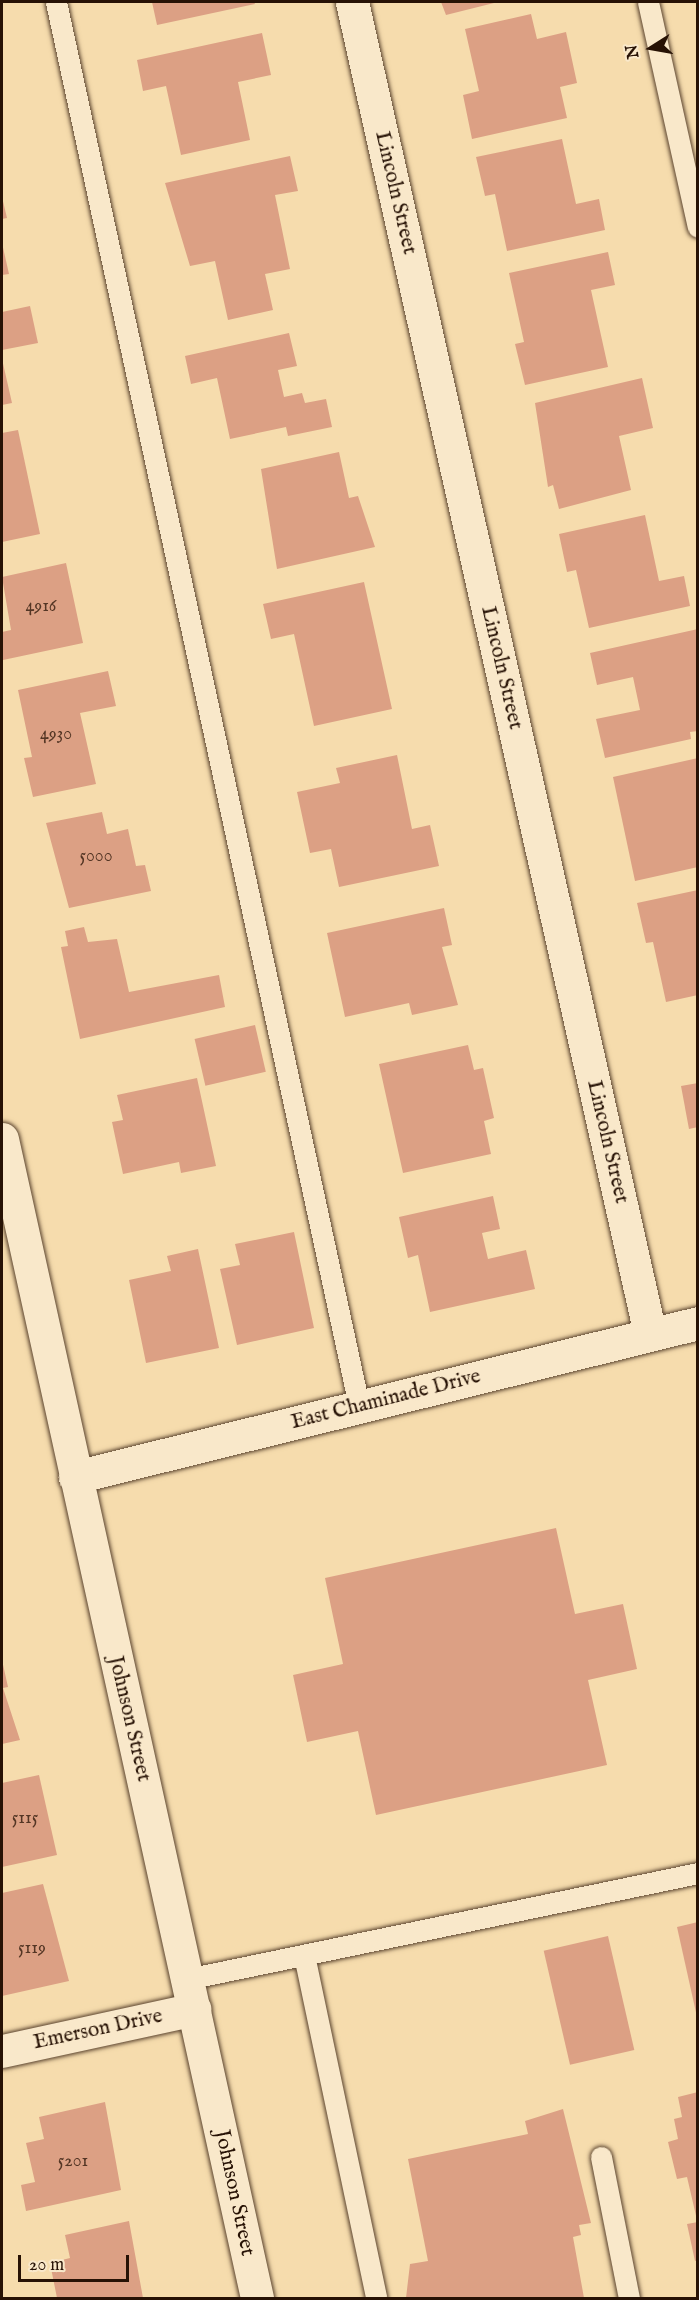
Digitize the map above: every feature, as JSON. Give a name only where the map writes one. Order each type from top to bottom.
[{"type":"street","name":"Lincoln Street","points":[[352,2],[650,1334]]},
{"type":"street","name":"Johnson Street","points":[[2,1139],[257,2298]]},
{"type":"street","name":"East Chaminade Drive","points":[[75,1477],[698,1323]]},
{"type":"street","name":"Emerson Drive","points":[[2,2051],[191,1994]]},
{"type":"lane","points":[[56,2],[359,1406]]},
{"type":"lane","points":[[648,2],[698,227]]},
{"type":"lane","points":[[191,1994],[304,1955],[698,1873]]},
{"type":"lane","points":[[304,1955],[376,2298]]},
{"type":"lane","points":[[601,2157],[629,2298]]},
{"type":"building","points":[[152,2],[254,2],[255,4],[157,25]]},
{"type":"building","points":[[441,2],[498,2],[446,15]]},
{"type":"building","points":[[531,14],[537,39],[566,32],[577,83],[560,87],[567,118],[472,139],[463,95],[479,91],[465,29]]},
{"type":"building","points":[[262,33],[271,75],[238,82],[250,140],[181,155],[166,86],[143,91],[137,60]]},
{"type":"building","points":[[562,139],[576,204],[599,199],[605,230],[507,251],[495,194],[485,196],[476,157]]},
{"type":"building","points":[[290,156],[298,191],[275,195],[290,269],[265,274],[273,310],[228,320],[215,261],[190,266],[165,183]]},
{"type":"building","points":[[2,197],[7,218],[2,219]]},
{"type":"building","points":[[2,243],[9,274],[2,275]]},
{"type":"building","points":[[608,252],[615,285],[591,290],[608,367],[525,385],[515,344],[524,342],[509,273]]},
{"type":"building","points":[[30,306],[38,343],[2,350],[2,312]]},
{"type":"building","points":[[289,333],[297,366],[278,370],[284,397],[302,393],[305,403],[326,399],[332,427],[288,436],[286,427],[230,439],[217,378],[191,384],[185,356]]},
{"type":"building","points":[[2,359],[12,403],[2,405]]},
{"type":"building","points":[[642,378],[653,428],[619,436],[631,490],[559,509],[553,485],[548,487],[535,403]]},
{"type":"building","points":[[18,430],[40,534],[2,542],[2,433]]},
{"type":"building","points":[[339,452],[349,498],[358,496],[375,547],[277,569],[261,469]]},
{"type":"building","points":[[645,515],[659,581],[684,576],[690,606],[589,628],[576,570],[567,572],[559,534]]},
{"type":"building","points":[[66,563],[83,643],[3,660],[2,632],[11,630],[2,577]]},
{"type":"building","points":[[364,582],[392,709],[314,726],[294,634],[271,639],[263,604]]},
{"type":"building","points":[[698,629],[698,731],[690,732],[691,739],[605,758],[596,719],[640,710],[633,677],[597,685],[590,653]]},
{"type":"building","points":[[108,671],[116,706],[80,713],[96,784],[33,797],[24,758],[32,757],[18,690]]},
{"type":"building","points":[[397,755],[412,829],[430,825],[439,866],[339,887],[331,849],[310,853],[297,792],[340,783],[336,768]]},
{"type":"building","points":[[698,758],[698,867],[635,881],[613,777]]},
{"type":"building","points":[[102,812],[107,834],[128,829],[136,866],[145,865],[151,891],[69,908],[46,823]]},
{"type":"building","points":[[698,890],[698,995],[666,1002],[653,942],[646,943],[637,903]]},
{"type":"building","points":[[444,908],[452,945],[442,947],[458,1005],[412,1015],[409,1003],[345,1017],[327,933]]},
{"type":"building","points":[[84,927],[88,942],[117,939],[129,992],[219,975],[225,1007],[80,1039],[61,947],[68,946],[65,931]]},
{"type":"building","points":[[255,1025],[266,1072],[205,1086],[195,1039]]},
{"type":"building","points":[[468,1045],[474,1070],[483,1068],[494,1118],[484,1121],[491,1154],[403,1173],[379,1064]]},
{"type":"building","points":[[197,1078],[216,1166],[181,1173],[179,1162],[123,1174],[112,1122],[123,1120],[117,1095]]},
{"type":"building","points":[[698,1083],[698,1127],[689,1129],[681,1086]]},
{"type":"building","points":[[493,1196],[500,1229],[482,1233],[488,1259],[526,1250],[535,1289],[430,1312],[418,1255],[408,1258],[399,1217]]},
{"type":"building","points":[[294,1232],[314,1328],[237,1345],[220,1269],[240,1265],[235,1244]]},
{"type":"building","points":[[198,1249],[219,1348],[146,1363],[129,1280],[171,1271],[167,1256]]},
{"type":"building","points":[[556,1528],[575,1614],[623,1604],[637,1669],[588,1680],[607,1765],[376,1815],[358,1731],[307,1742],[293,1675],[343,1664],[325,1578]]},
{"type":"building","points":[[2,1660],[8,1687],[3,1688],[20,1740],[2,1744]]},
{"type":"building","points":[[39,1775],[57,1855],[2,1867],[2,1783]]},
{"type":"building","points":[[43,1884],[69,1981],[2,1996],[2,1893]]},
{"type":"building","points":[[698,1922],[698,2017],[697,2017],[677,1927]]},
{"type":"building","points":[[608,1936],[634,2050],[570,2065],[544,1951]]},
{"type":"building","points":[[698,2092],[697,2220],[687,2177],[677,2179],[668,2142],[678,2139],[674,2119],[682,2117],[678,2097]]},
{"type":"building","points":[[105,2102],[121,2190],[26,2211],[21,2185],[35,2182],[26,2143],[44,2139],[39,2117]]},
{"type":"building","points":[[563,2109],[591,2223],[579,2225],[581,2235],[573,2237],[584,2298],[406,2298],[410,2264],[428,2261],[408,2159],[528,2134],[525,2121]]},
{"type":"building","points":[[129,2221],[143,2298],[57,2298],[50,2263],[70,2258],[65,2235]]},
{"type":"building","points":[[698,2222],[698,2260],[695,2261],[687,2224]]}]
